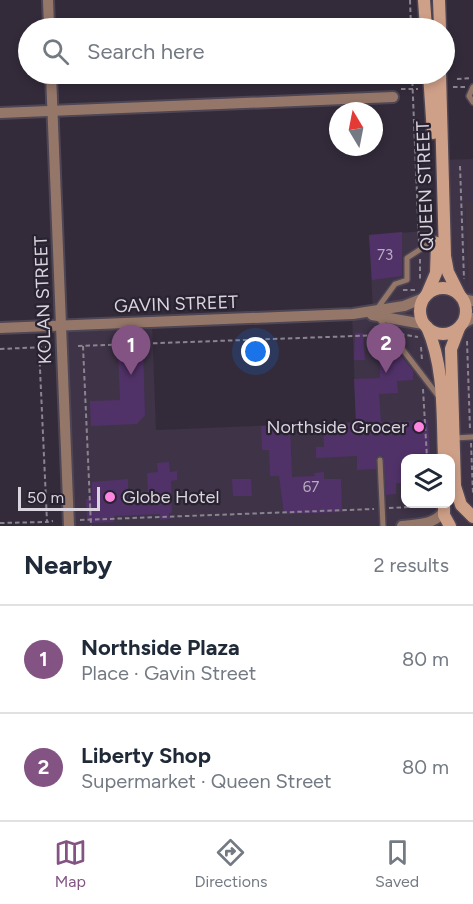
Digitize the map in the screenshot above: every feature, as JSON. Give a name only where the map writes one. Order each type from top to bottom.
[{"type":"main road","points":[[424,0],[425,18]]},
{"type":"main road","points":[[439,0],[440,18]]},
{"type":"main road","name":"QUEEN STREET","points":[[425,296],[436,273],[437,238],[429,84]]},
{"type":"main road","name":"QUEEN STREET","points":[[440,84],[445,256],[448,272],[465,294]]},
{"type":"main road","points":[[445,454],[448,438],[451,349],[465,326],[467,312],[465,294],[447,288],[425,296],[420,311],[438,360],[442,400],[448,438],[456,494],[461,505],[473,517]]},
{"type":"main road","points":[[425,326],[439,334],[453,332],[465,326]]},
{"type":"main road","points":[[444,508],[450,526]]},
{"type":"street","points":[[48,0],[49,18]]},
{"type":"street","name":"KOLAN STREET","points":[[51,84],[60,326],[74,523]]},
{"type":"street","points":[[0,113],[393,97]]},
{"type":"street","name":"GAVIN STREET","points":[[0,328],[376,313],[404,306],[425,296]]},
{"type":"street","name":"GAVIN STREET","points":[[376,313],[425,326]]},
{"type":"street","points":[[402,526],[432,521],[441,516],[444,508]]},
{"type":"lane","points":[[472,89],[469,96],[473,102]]},
{"type":"lane","points":[[437,238],[406,258],[406,282],[394,285],[376,313],[442,400]]},
{"type":"lane","points":[[448,438],[472,437]]},
{"type":"lane","points":[[380,460],[382,526]]},
{"type":"path","points":[[410,0],[411,18]]},
{"type":"path","points":[[457,79],[473,78]]},
{"type":"path","points":[[413,84],[420,273]]},
{"type":"path","points":[[453,87],[472,89]]},
{"type":"path","points":[[393,97],[402,88],[418,89]]},
{"type":"path","points":[[460,165],[465,294]]},
{"type":"path","points":[[465,326],[468,348],[473,494]]},
{"type":"path","points":[[78,346],[417,336],[421,342],[427,454]]},
{"type":"path","points":[[83,346],[91,526]]},
{"type":"path","points":[[39,347],[47,522]]},
{"type":"path","points":[[0,349],[46,347]]},
{"type":"path","points":[[463,348],[468,348]]},
{"type":"path","points":[[74,523],[90,520],[401,506]]},
{"type":"path","points":[[0,523],[53,521]]},
{"type":"shaded area","points":[[473,159],[473,202],[465,202],[468,284],[473,284],[473,526],[71,526],[62,327],[152,323],[156,430],[356,422],[352,313],[373,310],[369,235],[440,230],[438,160]]},
{"type":"shaded area","points":[[465,202],[473,202],[473,284],[468,284]]},
{"type":"building","points":[[402,232],[402,276],[372,280],[369,235]]},
{"type":"building","points":[[355,333],[363,333],[365,360],[354,360]]},
{"type":"building","points":[[391,343],[413,371],[413,380],[397,381],[398,393],[379,394],[381,422],[428,420],[430,453],[401,454],[401,483],[396,483],[396,494],[386,495],[383,456],[376,457],[376,469],[357,470],[357,456],[316,458],[316,447],[324,447],[323,424],[356,423],[354,379],[380,378],[380,361],[392,361]]},
{"type":"building","points":[[143,348],[145,415],[137,424],[91,426],[90,401],[120,400],[118,350]]},
{"type":"building","points":[[290,425],[292,477],[315,476],[314,473],[324,472],[324,479],[341,479],[342,512],[284,514],[279,476],[270,476],[269,450],[262,450],[261,426]]},
{"type":"building","points":[[169,462],[170,472],[177,471],[177,480],[171,481],[172,513],[169,513],[170,519],[160,520],[160,514],[114,516],[114,522],[92,523],[87,518],[86,499],[92,498],[92,482],[128,479],[128,492],[148,491],[147,473],[158,472],[157,463]]},
{"type":"building","points":[[232,479],[251,479],[252,496],[233,496]]},
{"type":"place","name":"Liberty Shop","points":[[386,373]]},
{"type":"place","name":"Northside Plaza","points":[[131,375]]},
{"type":"place","name":"Northside Grocer","points":[[419,427]]},
{"type":"place","name":"Globe Hotel","points":[[110,497]]}]
